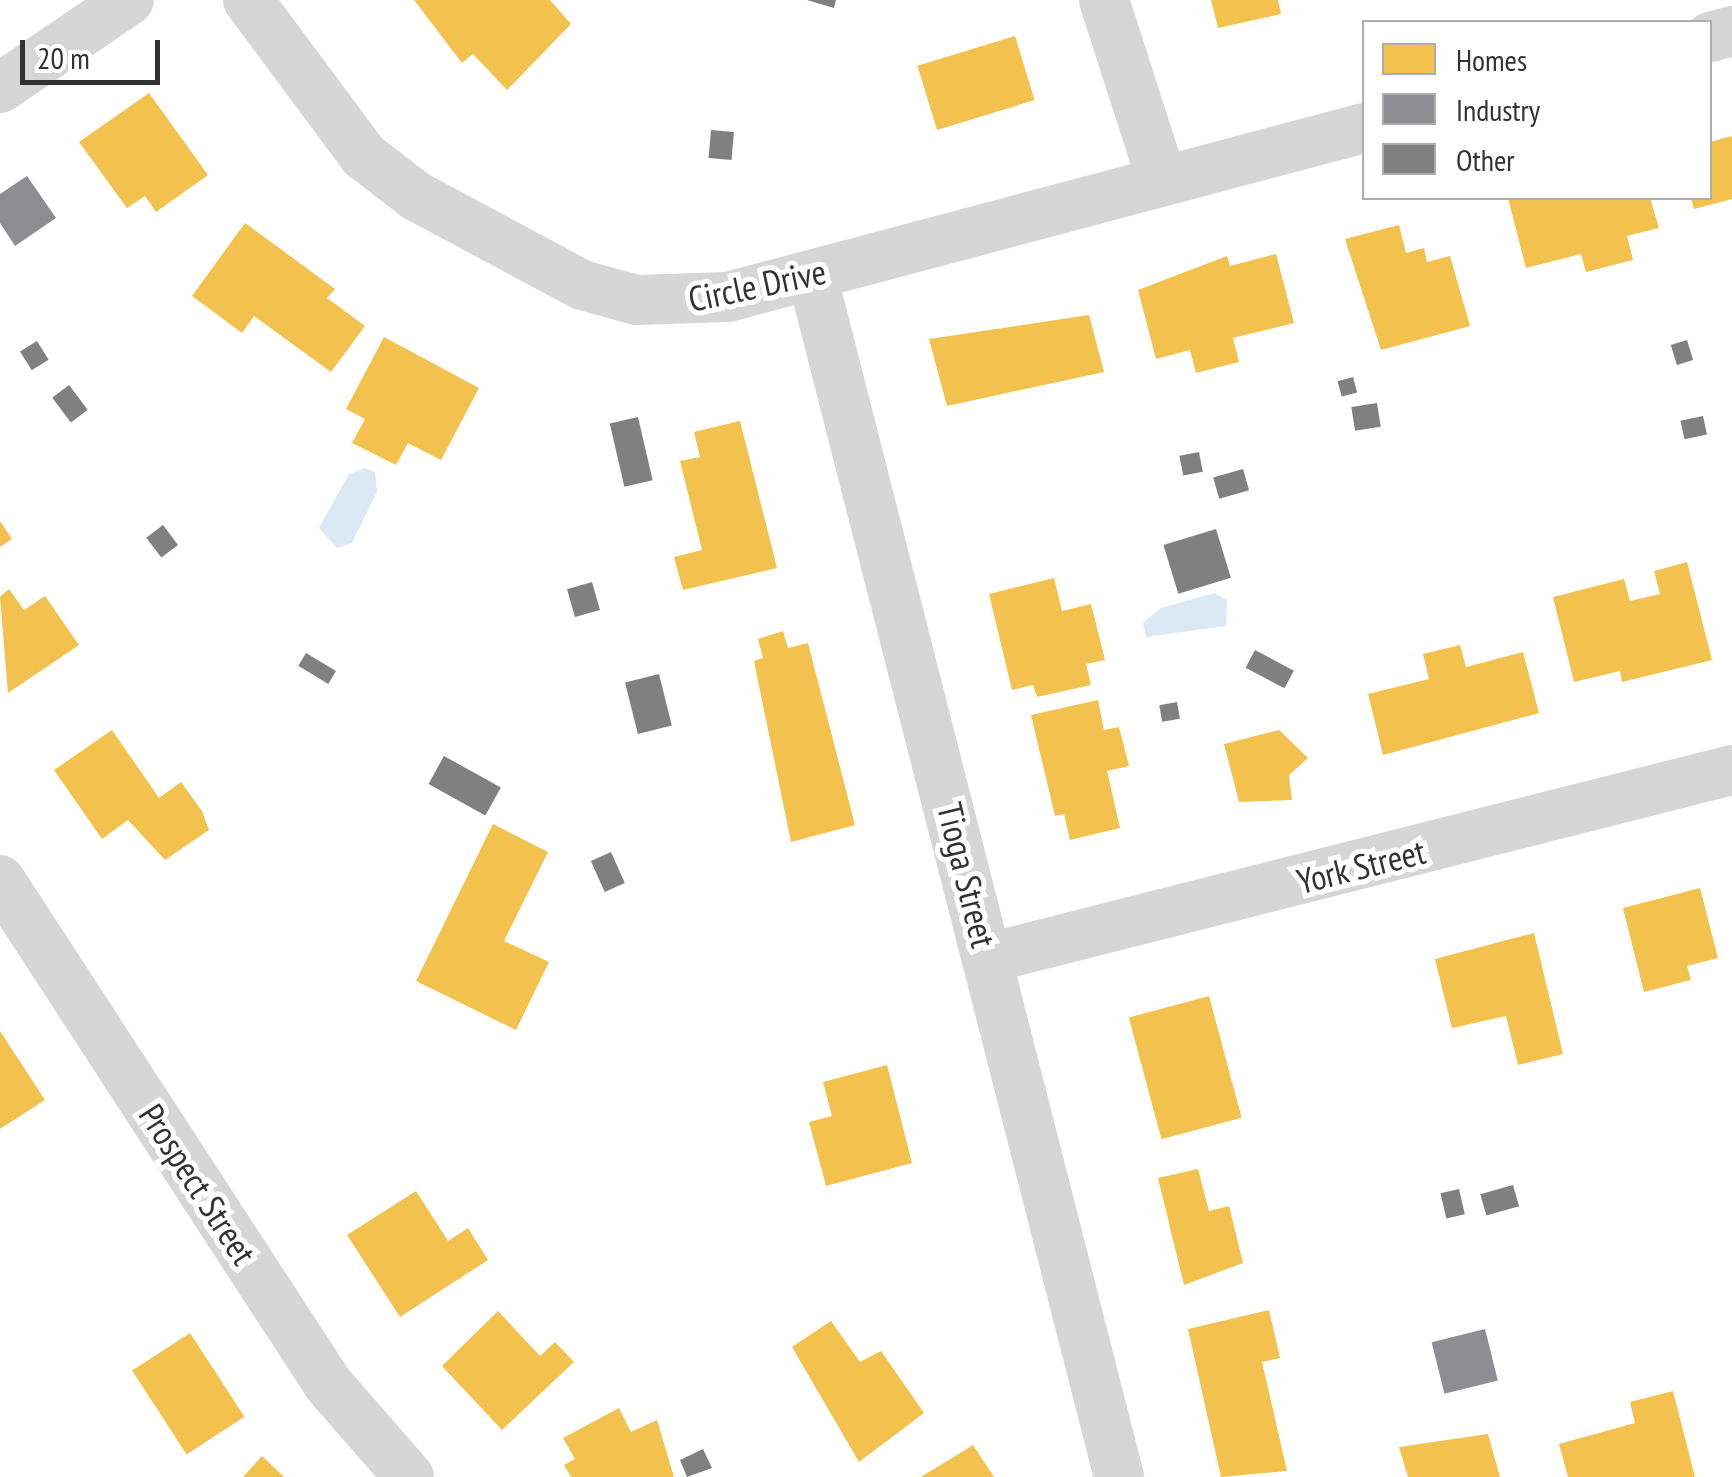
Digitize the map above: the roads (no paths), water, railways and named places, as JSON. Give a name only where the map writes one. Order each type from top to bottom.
[{"type":"street","points":[[0,88],[129,0]]},
{"type":"street","name":"Circle Drive","points":[[248,0],[364,156],[416,196],[582,285],[678,303],[812,275],[1362,129]]},
{"type":"street","points":[[1104,0],[1162,182]]},
{"type":"street","name":"Tioga Street","points":[[812,275],[1118,1477]]},
{"type":"street","name":"York Street","points":[[988,958],[1732,770]]},
{"type":"street","name":"Prospect Street","points":[[0,880],[328,1384],[409,1477]]}]
